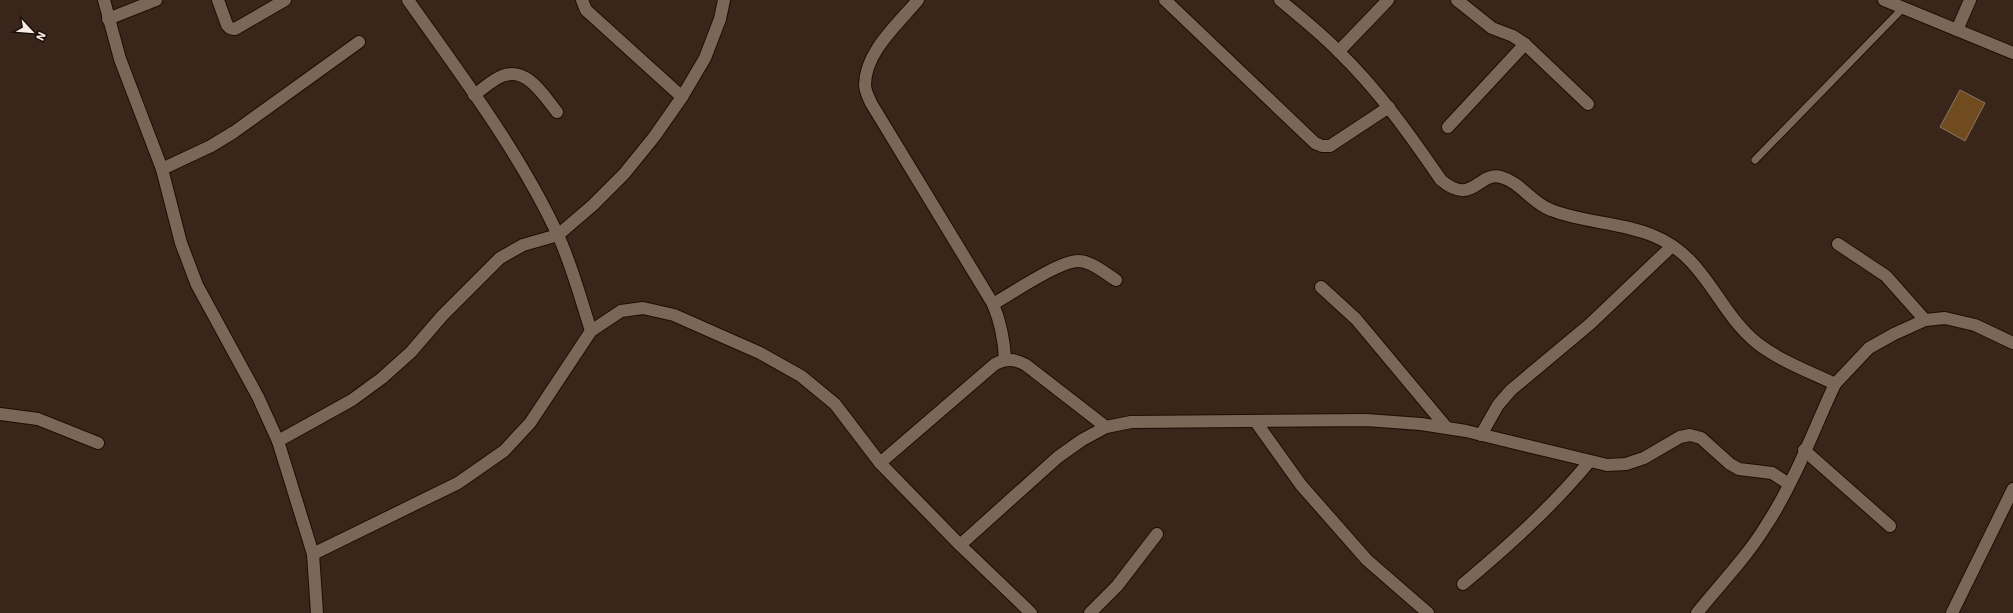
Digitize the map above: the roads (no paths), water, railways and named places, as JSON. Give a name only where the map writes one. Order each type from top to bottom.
[{"type":"street","points":[[104,0],[120,59],[162,169],[181,243],[197,284],[258,397],[278,441],[313,554],[316,613]]},
{"type":"street","points":[[108,19],[156,0]]},
{"type":"street","points":[[218,0],[228,25],[230,28],[235,29],[285,0]]},
{"type":"street","points":[[408,0],[474,95],[538,195],[558,235],[592,331]]},
{"type":"street","points":[[582,0],[586,10],[682,97]]},
{"type":"street","points":[[278,441],[352,400],[382,378],[411,352],[442,316],[500,258],[523,245],[558,235],[593,205],[624,174],[654,137],[682,97],[705,58],[720,19],[724,0]]},
{"type":"street","points":[[918,0],[878,48],[868,67],[865,87],[870,103],[993,304],[1002,328],[1005,359]]},
{"type":"street","points":[[1165,0],[1315,143],[1322,146],[1330,146],[1389,108]]},
{"type":"street","points":[[1280,0],[1339,52],[1389,108],[1441,180],[1450,188],[1460,190],[1470,189],[1490,178],[1499,176],[1509,180],[1548,210],[1563,215],[1628,228],[1655,236],[1680,252],[1703,273],[1727,310],[1758,344],[1783,359],[1835,384]]},
{"type":"street","points":[[1339,52],[1388,0]]},
{"type":"street","points":[[1457,0],[1492,28],[1513,36],[1525,44],[1588,104]]},
{"type":"street","points":[[1884,0],[2013,53]]},
{"type":"street","points":[[1957,30],[1970,0]]},
{"type":"street","points":[[162,169],[211,146],[234,132],[359,42]]},
{"type":"street","points":[[1448,127],[1525,44]]},
{"type":"street","points":[[474,95],[501,76],[512,73],[525,77],[536,86],[558,112]]},
{"type":"street","points":[[1838,244],[1886,276],[1925,320]]},
{"type":"street","points":[[1481,435],[1498,405],[1511,390],[1590,324],[1672,246]]},
{"type":"street","points":[[993,304],[1063,264],[1078,261],[1092,265],[1116,280]]},
{"type":"street","points":[[1322,286],[1356,319],[1448,428]]},
{"type":"street","points":[[313,554],[458,483],[504,451],[530,423],[592,331],[621,311],[643,308],[674,315],[760,352],[801,376],[835,404],[880,462],[960,545],[1031,613]]},
{"type":"street","points":[[1697,613],[1741,564],[1768,524],[1789,484],[1835,384],[1869,348],[1894,334],[1925,320],[1945,318],[1974,325],[2013,343]]},
{"type":"street","points":[[880,462],[995,364],[1005,359],[1017,360],[1026,365],[1106,427]]},
{"type":"street","points":[[0,414],[38,419],[98,443]]},
{"type":"street","points":[[960,545],[1058,457],[1082,440],[1106,427],[1131,422],[1366,420],[1421,424],[1481,435],[1589,462],[1607,465],[1626,464],[1644,458],[1680,437],[1690,435],[1701,438],[1730,464],[1738,469],[1772,473],[1789,484]]},
{"type":"street","points":[[1256,422],[1301,484],[1366,560],[1428,613]]},
{"type":"street","points":[[1804,450],[1890,526]]},
{"type":"street","points":[[1463,584],[1530,527],[1566,490],[1589,462]]},
{"type":"street","points":[[1952,613],[2013,489]]},
{"type":"street","points":[[1090,613],[1117,586],[1157,534]]},
{"type":"lane","points":[[1755,160],[1903,8]]}]
